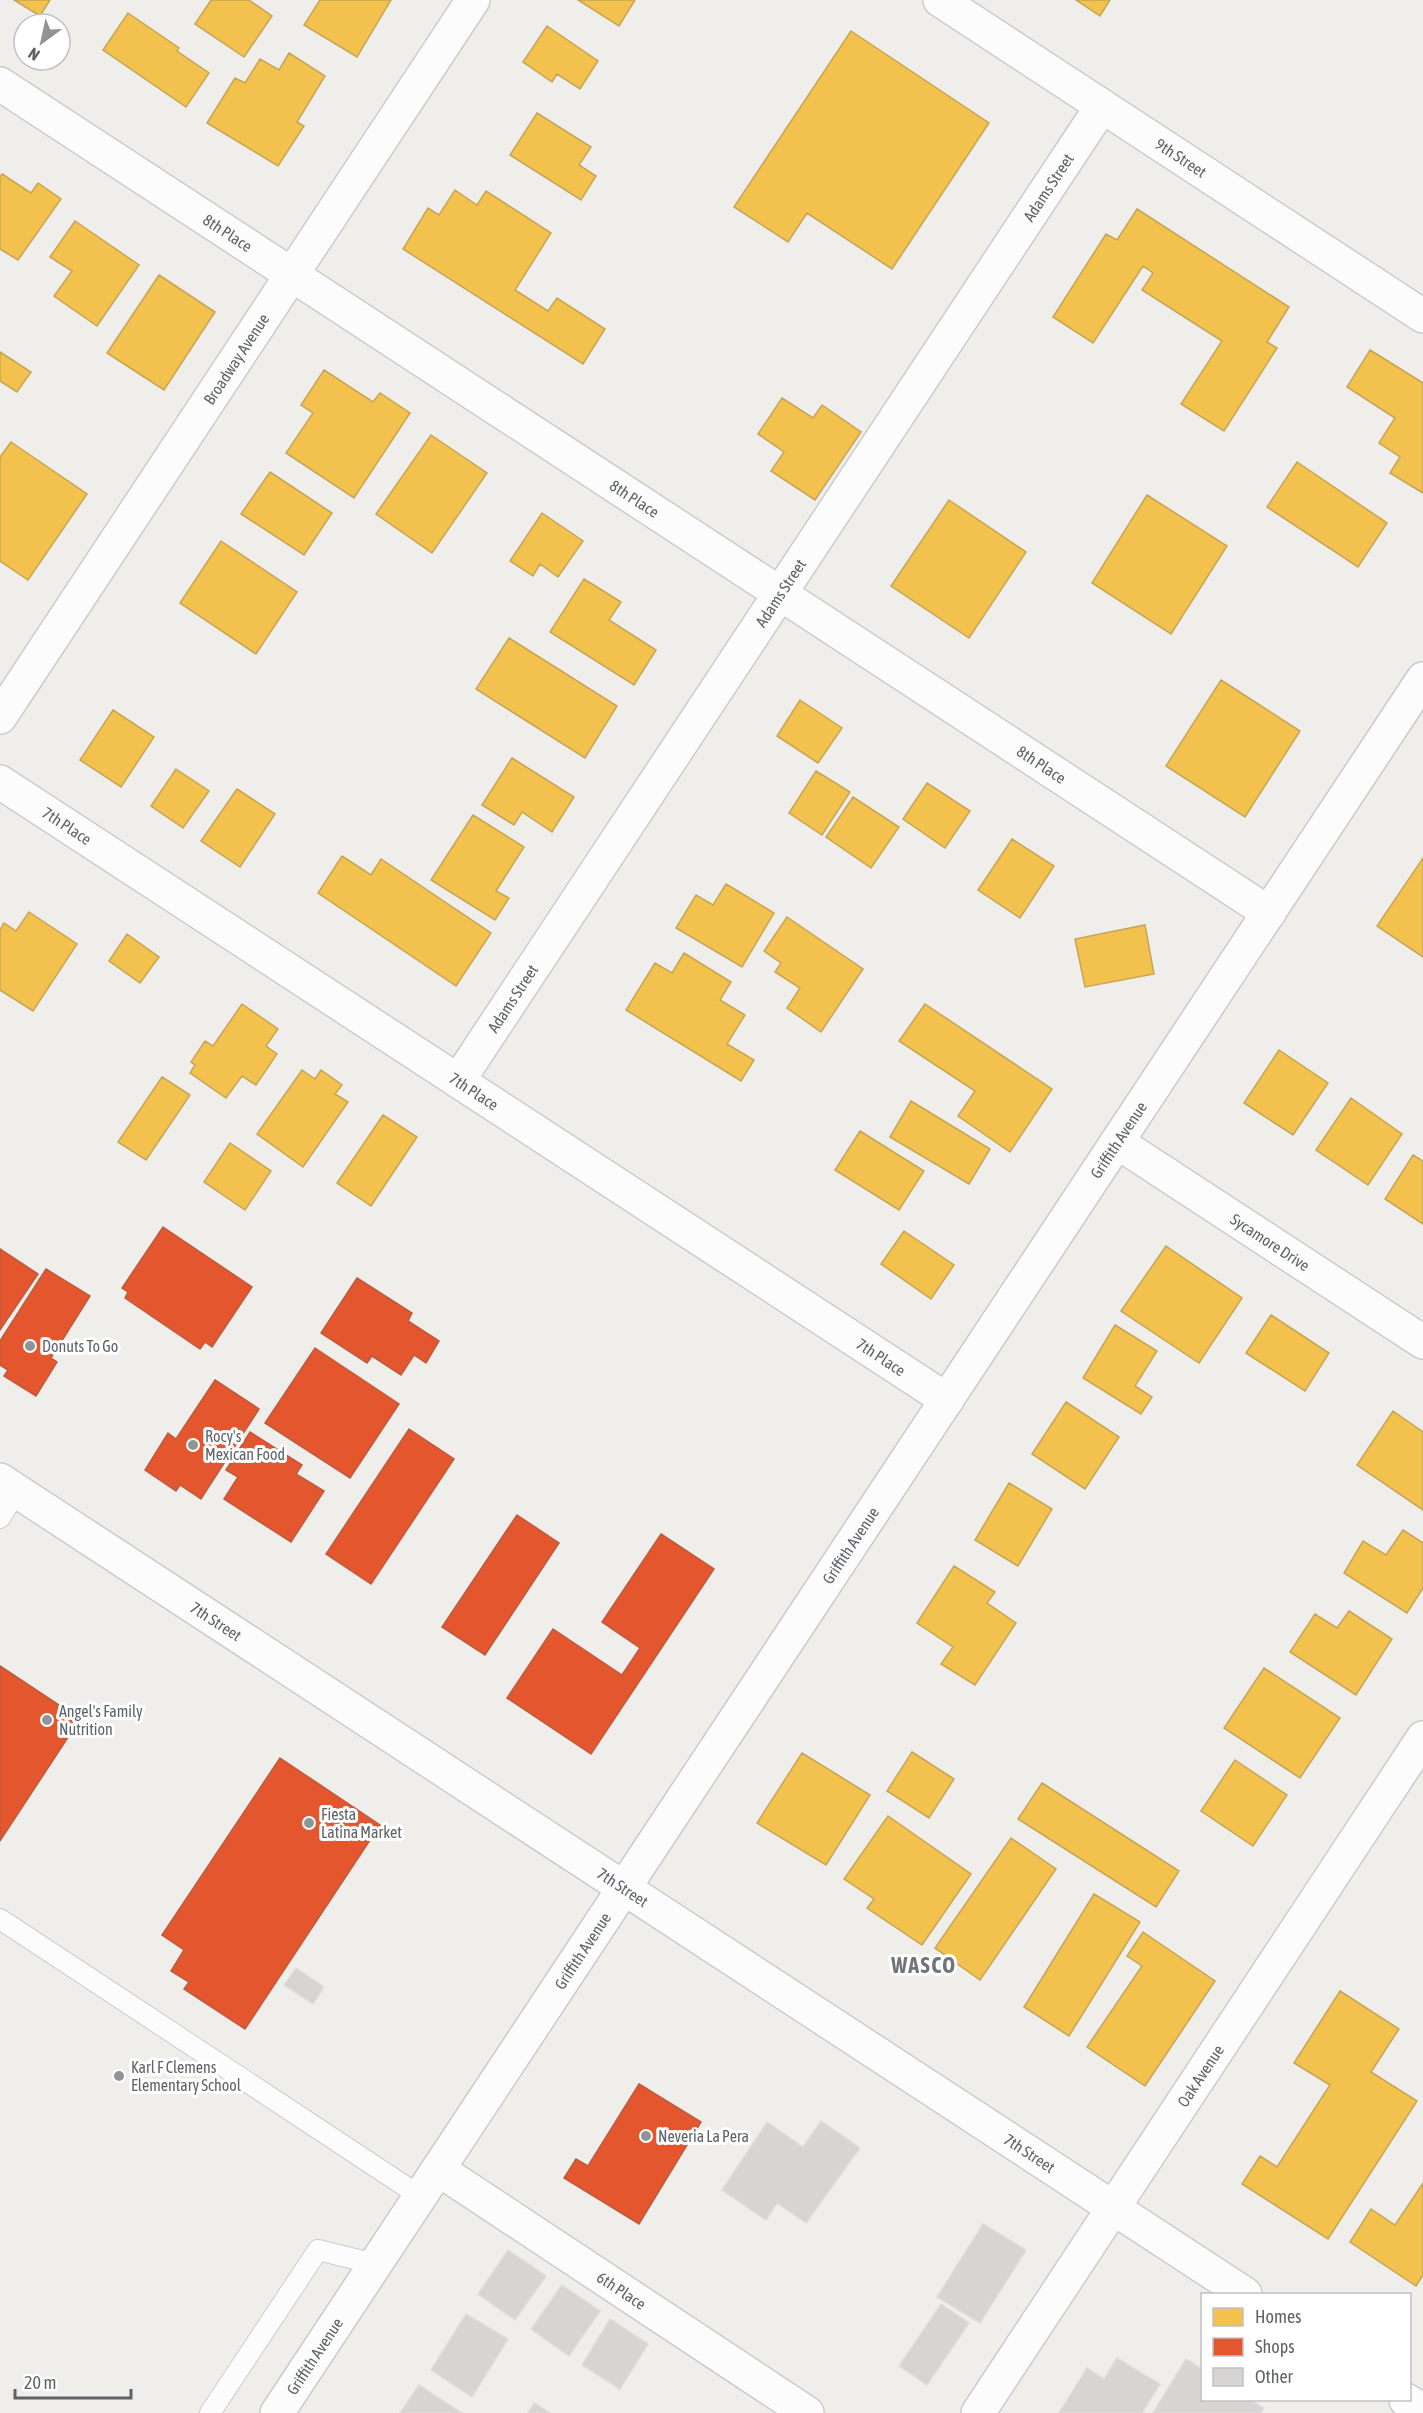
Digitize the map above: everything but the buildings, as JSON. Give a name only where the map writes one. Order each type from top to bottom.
[{"type":"street","name":"Broadway Avenue","points":[[0,717],[473,0]]},
{"type":"street","name":"9th Street","points":[[940,0],[1423,316]]},
{"type":"street","name":"8th Place","points":[[0,84],[1269,913]]},
{"type":"street","name":"Adams Street","points":[[458,1082],[1102,106]]},
{"type":"street","name":"Griffith Avenue","points":[[277,2413],[1423,679]]},
{"type":"street","name":"7th Place","points":[[0,782],[947,1400]]},
{"type":"street","name":"Sycamore Drive","points":[[1118,1142],[1423,1342]]},
{"type":"street","name":"7th Street","points":[[6,1496],[625,1889],[1242,2293]]},
{"type":"street","name":"Oak Avenue","points":[[978,2413],[1423,1738]]},
{"type":"street","name":"6th Place","points":[[438,2169],[807,2413]]},
{"type":"street","points":[[1408,2401],[1423,2411]]},
{"type":"lane","points":[[0,1920],[420,2196]]},
{"type":"lane","points":[[210,2413],[318,2250],[375,2264]]},
{"type":"place","name":"Donuts To Go","points":[[30,1346]]},
{"type":"place","name":"Rocy's Mexican Food","points":[[193,1445]]},
{"type":"place","name":"Angel's Family Nutrition","points":[[47,1720]]},
{"type":"place","name":"Fiesta Latina Market","points":[[309,1823]]},
{"type":"place","name":"Karl F Clemens Elementary School","points":[[119,2076]]},
{"type":"place","name":"Neveria La Pera","points":[[646,2136]]},
{"type":"district","name":"WASCO","points":[[924,1965]]}]
